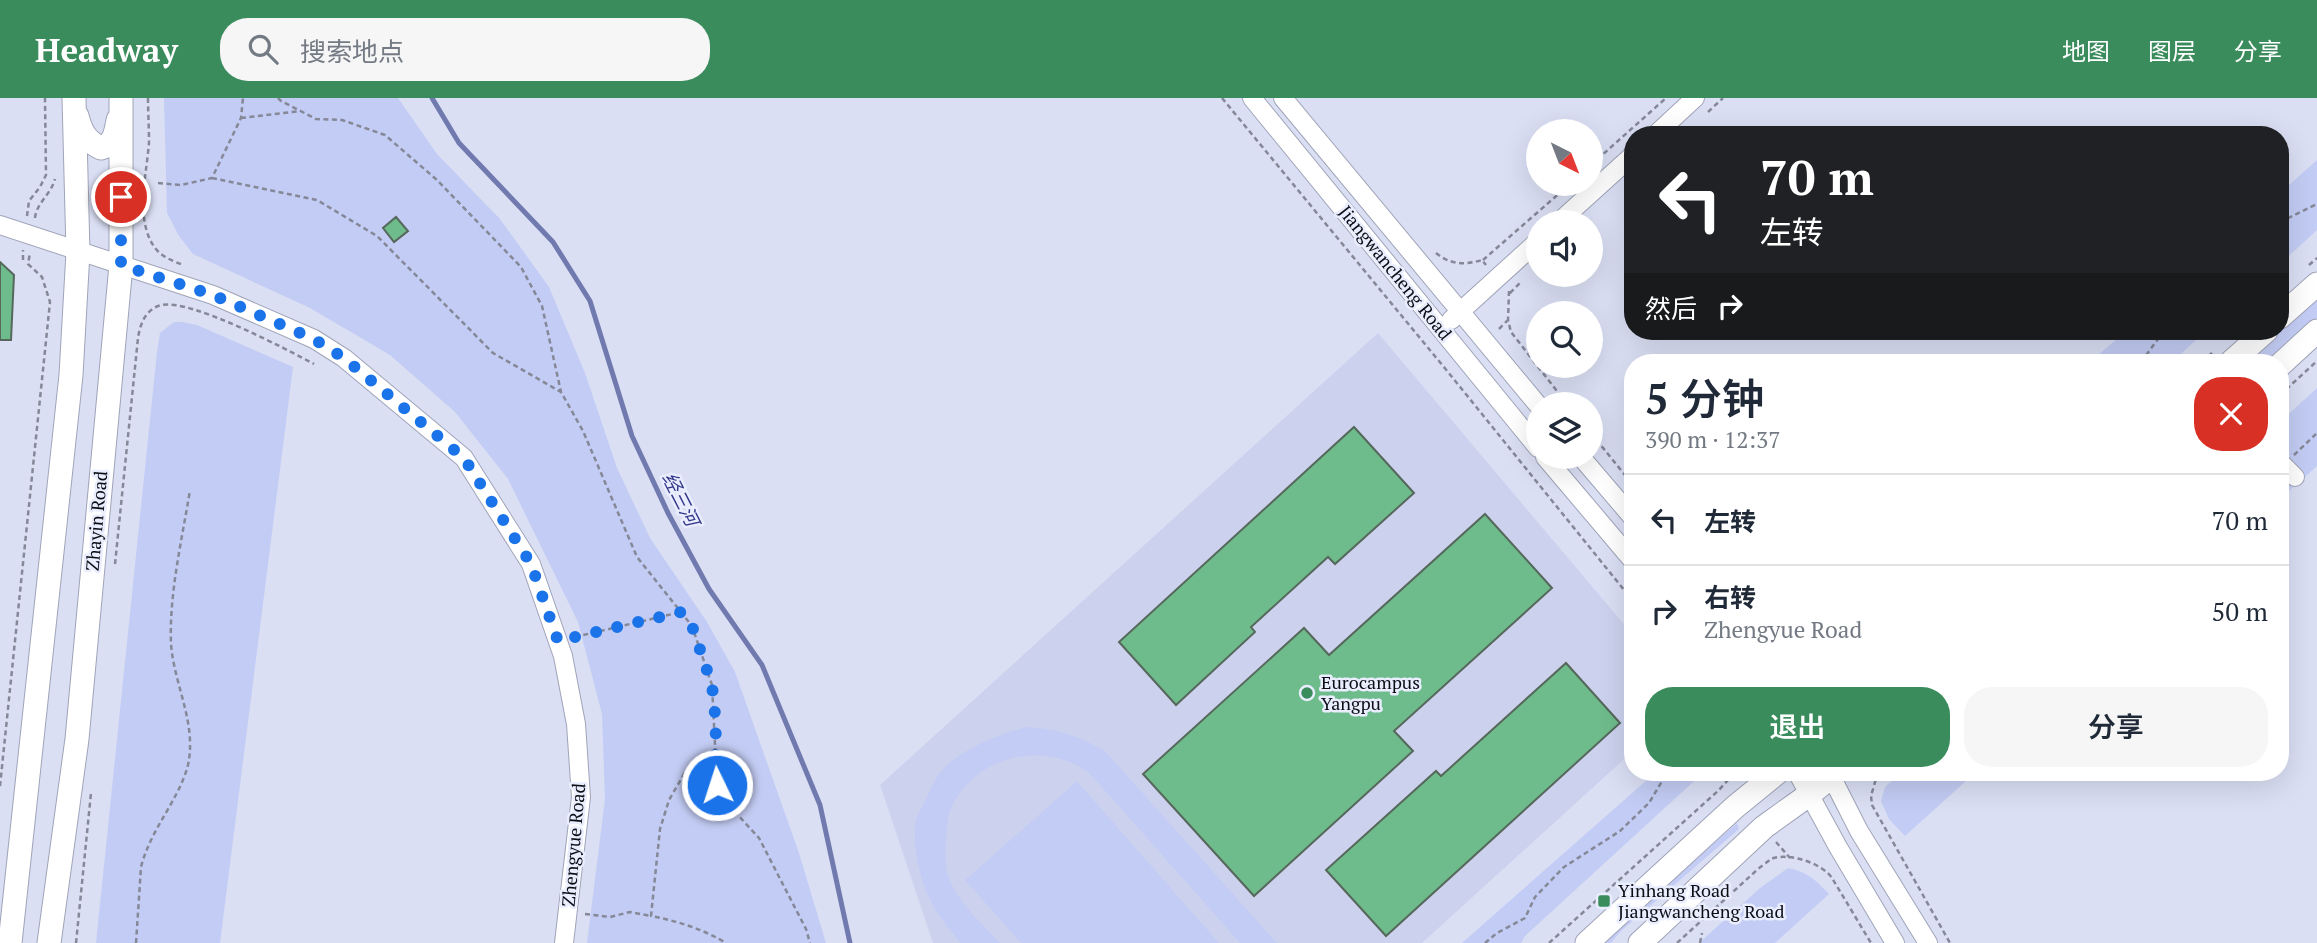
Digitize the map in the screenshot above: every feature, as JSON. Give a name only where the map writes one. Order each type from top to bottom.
[{"type":"main road","points":[[74,98],[80,129],[85,137],[102,148],[113,139],[121,99]]},
{"type":"main road","points":[[7,937],[69,401],[78,252],[74,98]]},
{"type":"main road","name":"Zhayin Road","points":[[49,943],[77,739],[121,265],[121,99]]},
{"type":"main road","points":[[2289,309],[2317,284]]},
{"type":"main road","points":[[2289,357],[2317,331]]},
{"type":"main road","points":[[2240,354],[2256,340]]},
{"type":"main road","points":[[69,401],[79,381],[85,376],[99,377],[106,380],[110,386]]},
{"type":"main road","points":[[1587,943],[1767,781]]},
{"type":"main road","points":[[1640,943],[1763,827],[1810,794],[1824,781]]},
{"type":"street","name":"Jiangwancheng Road","points":[[1252,98],[1526,433]]},
{"type":"street","name":"Jiangwancheng Road","points":[[1283,98],[1527,392]]},
{"type":"street","points":[[1665,126],[1695,98]]},
{"type":"street","points":[[1572,210],[1624,163]]},
{"type":"street","name":"Zhengyue Road","points":[[0,225],[213,295],[314,339],[344,358],[464,458],[531,564],[563,656],[576,724],[581,797],[564,943]]},
{"type":"street","points":[[1441,330],[1526,252]]},
{"type":"street","points":[[1555,469],[1624,550]]},
{"type":"street","points":[[1591,469],[1624,507]]},
{"type":"street","points":[[2289,471],[2295,477]]},
{"type":"street","points":[[1802,781],[1895,943]]},
{"type":"street","points":[[1836,781],[1859,831],[1928,943]]},
{"type":"path","points":[[23,260],[29,201],[46,175],[45,98]]},
{"type":"path","points":[[148,98],[149,139],[144,204],[148,230],[154,247],[164,256],[186,267]]},
{"type":"path","points":[[212,178],[241,118],[243,98]]},
{"type":"path","points":[[278,98],[316,119],[342,120],[385,135],[437,180],[521,267],[542,306],[561,392],[583,431],[637,557],[692,626],[712,685],[717,785],[737,814],[759,838],[806,929],[810,943]]},
{"type":"path","points":[[1222,98],[1454,378],[1624,590]]},
{"type":"path","points":[[1635,126],[1666,98]]},
{"type":"path","points":[[241,118],[300,111]]},
{"type":"path","points":[[1603,155],[1624,136]]},
{"type":"path","points":[[36,209],[52,188],[55,178]]},
{"type":"path","points":[[158,183],[181,184],[212,178],[317,200],[377,236],[493,353],[561,392]]},
{"type":"path","points":[[1433,251],[1458,264],[1482,260],[1556,196]]},
{"type":"path","points":[[2289,218],[2317,204]]},
{"type":"path","points":[[1482,260],[1510,293],[1508,320],[1511,331],[1558,392]]},
{"type":"path","points":[[0,786],[50,302],[42,278],[28,264]]},
{"type":"path","points":[[138,338],[144,318],[149,312],[162,304],[170,304],[222,320],[271,341],[314,364]]},
{"type":"path","points":[[2289,387],[2317,361]]},
{"type":"path","points":[[2289,457],[2317,433]]},
{"type":"path","points":[[1603,448],[1624,474]]},
{"type":"path","points":[[135,943],[144,855],[188,765],[189,725],[178,686],[171,643],[175,586],[190,490]]},
{"type":"path","points":[[558,641],[681,612]]},
{"type":"path","points":[[651,916],[660,828],[669,800],[687,769],[715,760]]},
{"type":"path","points":[[1485,943],[1497,933],[1525,918],[1535,897],[1564,867],[1620,831],[1649,803],[1662,781]]},
{"type":"path","points":[[1549,943],[1727,781]]},
{"type":"path","points":[[1875,781],[1871,796],[1872,805],[1950,943]]},
{"type":"path","points":[[1677,943],[1758,869],[1778,858],[1814,863],[1825,869],[1871,943]]},
{"type":"path","points":[[568,912],[610,917],[630,912],[675,920],[726,943]]},
{"type":"path","points":[[1700,943],[1702,933]]},
{"type":"shaded area","points":[[164,98],[398,98],[437,154],[500,219],[549,287],[585,373],[617,468],[650,538],[707,622],[735,672],[799,853],[826,943],[587,943],[605,799],[602,714],[578,622],[508,479],[455,412],[390,355],[310,308],[193,254],[179,236],[167,213]]},
{"type":"shaded area","points":[[2317,160],[2317,230],[2289,256],[2289,185]]},
{"type":"shaded area","points":[[2317,299],[2317,318],[2279,354],[2256,354],[2271,340],[2289,340],[2289,324]]},
{"type":"shaded area","points":[[174,322],[197,325],[293,367],[220,943],[96,943],[157,352],[160,333]]},
{"type":"shaded area","name":"Eurocampus Yangpu","points":[[1378,333],[1624,624],[1624,759],[1422,943],[933,943],[880,785]]},
{"type":"shaded area","points":[[2116,340],[2196,340],[2181,354],[2099,354]]},
{"type":"shaded area","points":[[2317,388],[2317,466],[2289,491],[2289,414]]},
{"type":"shaded area","points":[[1025,727],[1067,734],[1105,751],[1277,943],[1240,943],[1088,773],[1062,759],[1043,755],[1005,760],[988,768],[972,779],[959,794],[950,811],[945,849],[948,875],[965,905],[1000,943],[961,943],[938,914],[927,893],[916,849],[916,820],[936,779],[953,760],[982,743]]},
{"type":"shaded area","points":[[1077,781],[1219,943],[1021,943],[965,880]]},
{"type":"shaded area","points":[[1646,781],[1694,781],[1525,936],[1521,943],[1462,943]]},
{"type":"shaded area","points":[[1891,781],[1966,781],[1905,836],[1889,819],[1881,801],[1885,787]]},
{"type":"shaded area","points":[[1737,823],[1739,829],[1621,931],[1611,943],[1602,943]]},
{"type":"shaded area","points":[[1788,868],[1811,877],[1829,894],[1775,943],[1699,943],[1760,888]]},
{"type":"building","points":[[396,217],[408,231],[394,242],[383,228]]},
{"type":"building","points":[[0,262],[14,275],[11,340],[0,340]]},
{"type":"building","points":[[1354,427],[1414,493],[1335,564],[1328,557],[1251,627],[1255,632],[1176,705],[1119,642]]},
{"type":"building","points":[[1485,514],[1552,588],[1394,731],[1413,751],[1254,896],[1143,774],[1304,628],[1329,655]]},
{"type":"building","points":[[1566,663],[1620,723],[1386,936],[1326,870],[1436,771],[1441,776]]},
{"type":"waterway","name":"经三河","points":[[432,98],[459,143],[553,242],[590,301],[632,436],[668,513],[709,589],[762,665],[820,805],[850,943]]},
{"type":"place","name":"Eurocampus Yangpu","points":[[1307,693]]},
{"type":"place","name":"Yinhang Road Jiangwancheng Road","points":[[1604,901]]},
{"type":"route","points":[[121,197],[121,265],[213,295],[314,339],[344,358],[464,458],[531,564],[558,641],[681,612],[692,626],[712,685],[717,785]]}]
